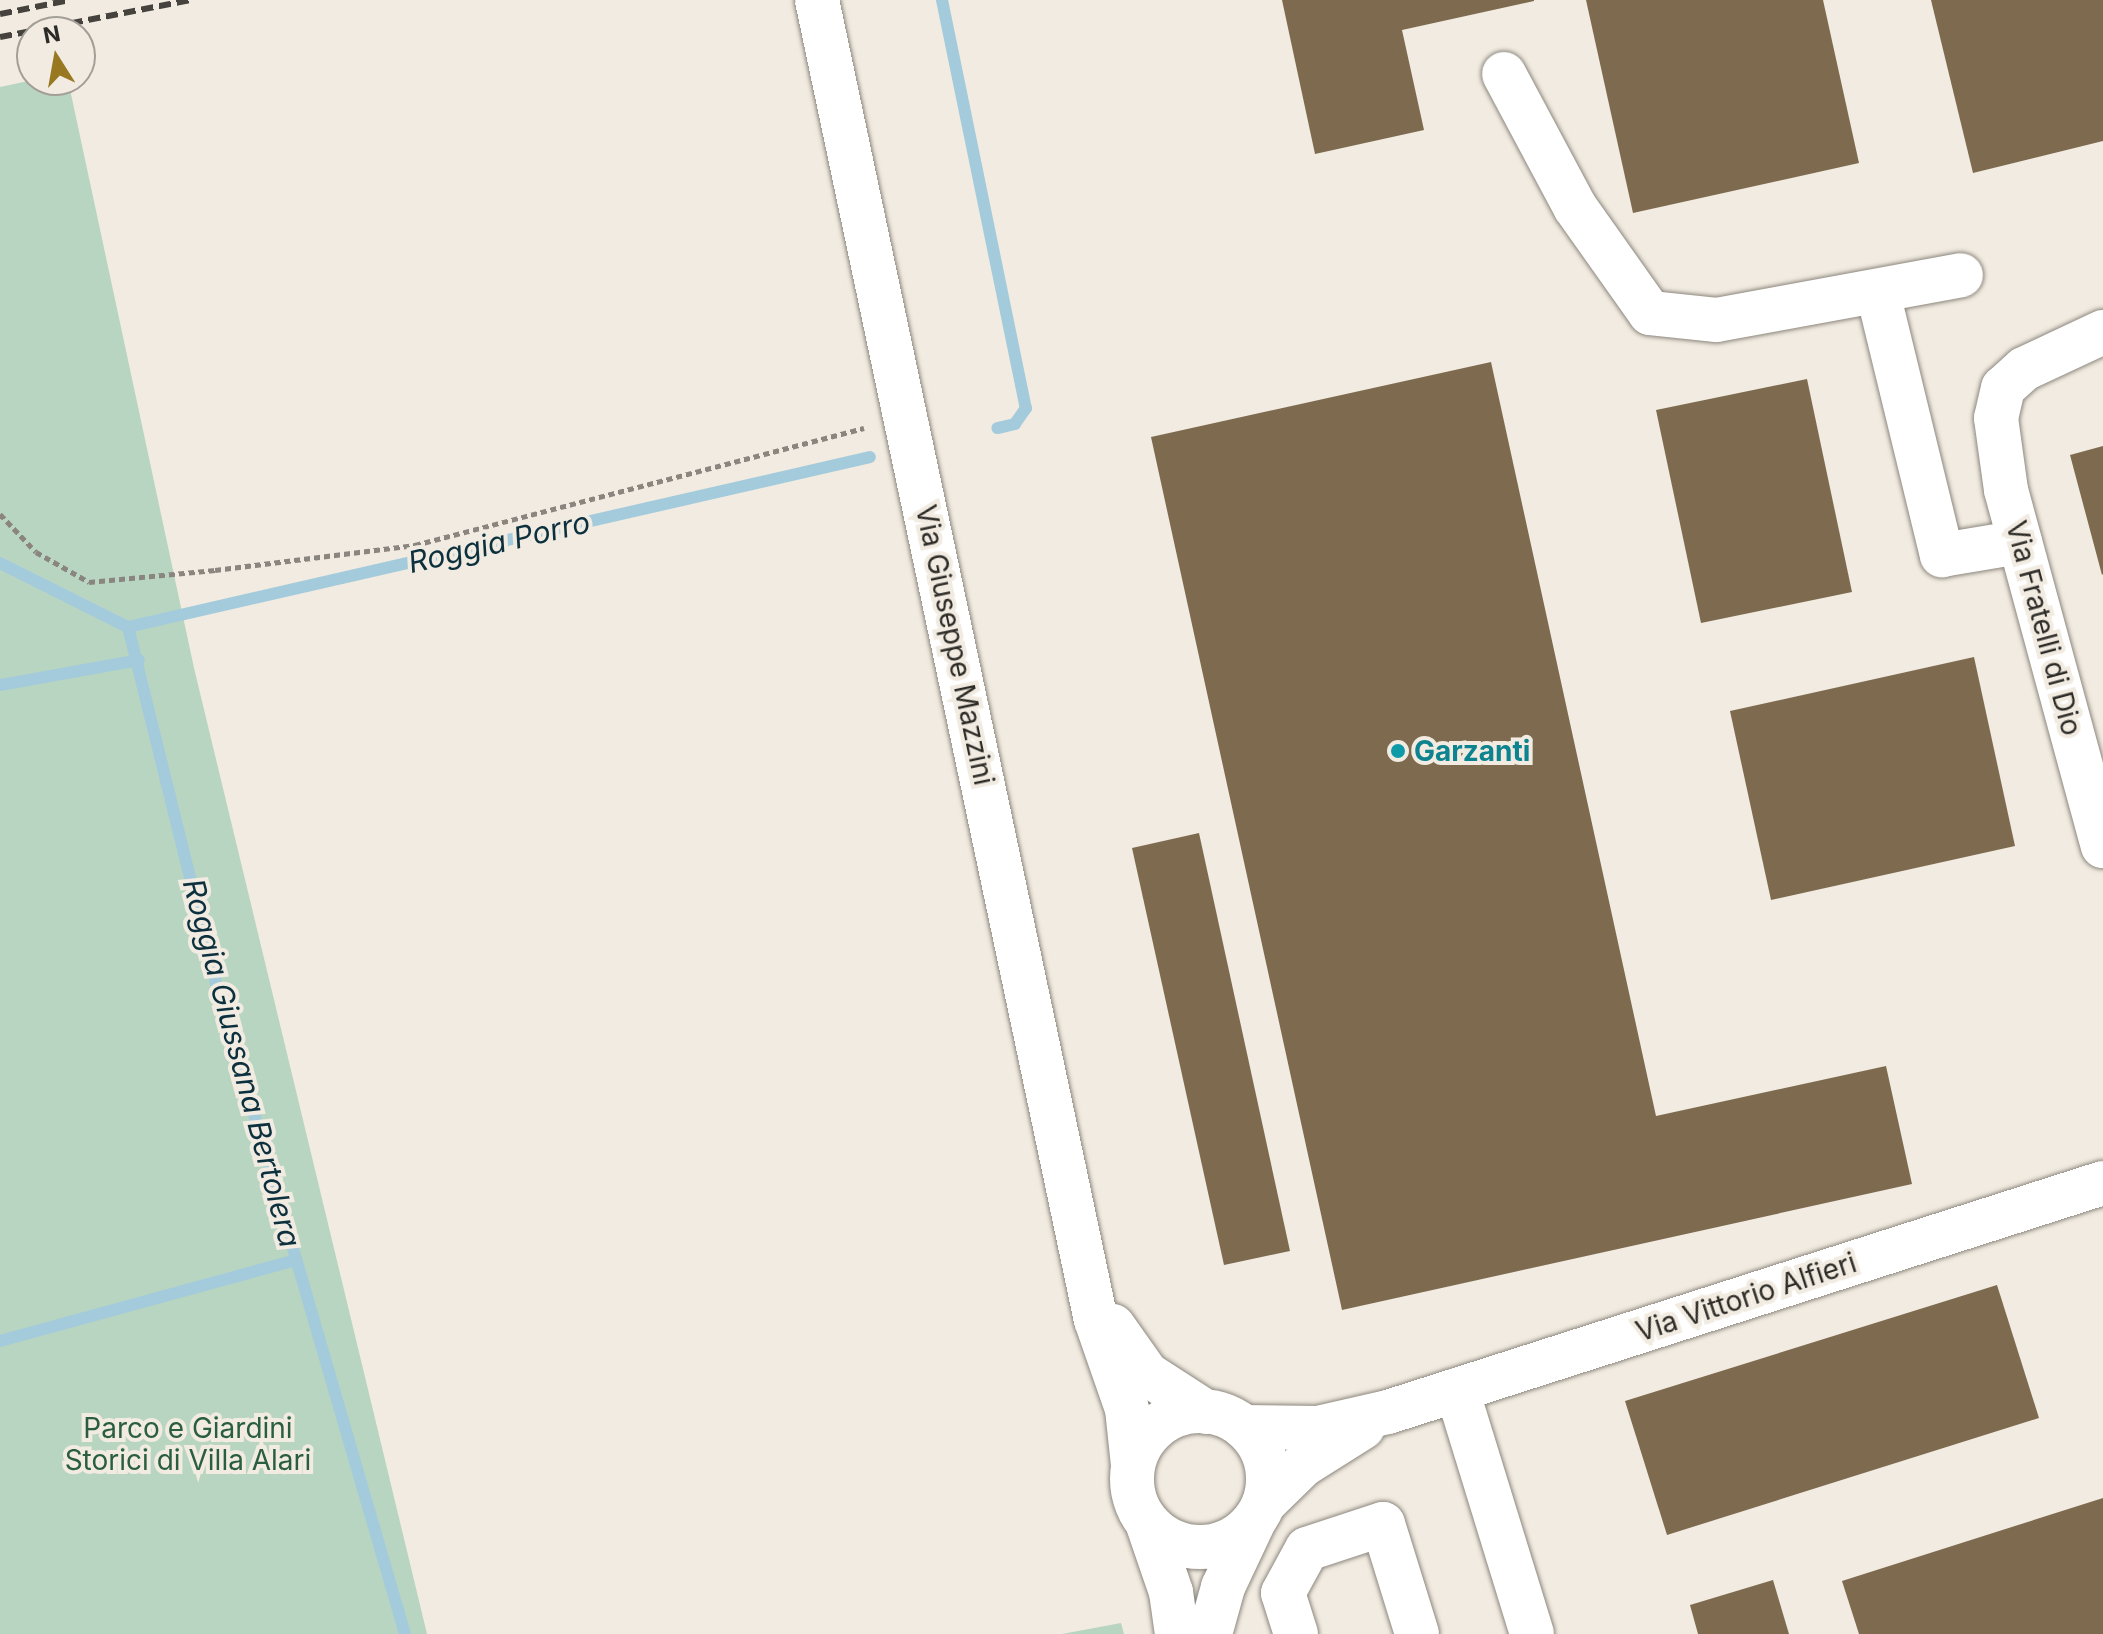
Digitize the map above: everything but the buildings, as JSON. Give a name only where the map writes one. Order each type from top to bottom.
[{"type":"street","name":"Via Giuseppe Mazzini","points":[[817,0],[1096,1320],[1127,1409],[1133,1493],[1148,1525],[1171,1592],[1177,1634]]},
{"type":"street","points":[[1504,74],[1575,207],[1650,313],[1717,320],[1878,293],[1961,275]]},
{"type":"street","points":[[1878,293],[1942,555],[2020,542]]},
{"type":"street","name":"Via Fratelli di Dio","points":[[2103,332],[2024,369],[2003,388],[1996,408],[1997,454],[2020,542],[2094,774],[2103,846]]},
{"type":"street","name":"Via Vittorio Alfieri","points":[[1225,1419],[1318,1428],[1388,1412],[2103,1183]]},
{"type":"street","name":"Via Giuseppe Mazzini","points":[[1092,1290],[1136,1364],[1225,1419],[1267,1462],[1259,1512],[1223,1587],[1210,1634]]},
{"type":"street","points":[[1457,1390],[1532,1634]]},
{"type":"street","name":"Via Vittorio Alfieri","points":[[1259,1512],[1303,1465],[1388,1412]]},
{"type":"street","points":[[1133,1465],[1145,1439],[1159,1425],[1184,1413],[1225,1419]]},
{"type":"street","points":[[1148,1525],[1171,1541],[1198,1548],[1232,1540],[1259,1512]]},
{"type":"street","points":[[1296,1634],[1283,1593],[1307,1549],[1383,1524],[1417,1634]]},
{"type":"path","points":[[0,514],[36,552],[89,582],[303,562],[498,526],[907,417]]},
{"type":"green space","name":"Parco e Giardini Storici di Villa Alari","points":[[16,84],[16,96],[71,96],[194,668],[427,1634],[0,1634],[0,87]]},
{"type":"green space","points":[[1121,1623],[1124,1634],[1062,1634]]},
{"type":"waterway","name":"Roggia Porro","points":[[942,0],[1026,408],[1015,424],[997,428]]},
{"type":"waterway","name":"Roggia Porro","points":[[128,627],[870,457]]},
{"type":"waterway","name":"Roggia Giussana Bertolera","points":[[0,563],[128,627],[216,983],[405,1634]]},
{"type":"waterway","points":[[0,685],[139,660]]},
{"type":"waterway","points":[[0,1341],[296,1260]]},
{"type":"railway","points":[[0,14],[70,0]]},
{"type":"railway","points":[[0,37],[190,0]]},
{"type":"place","name":"Garzanti","points":[[1398,751]]}]
